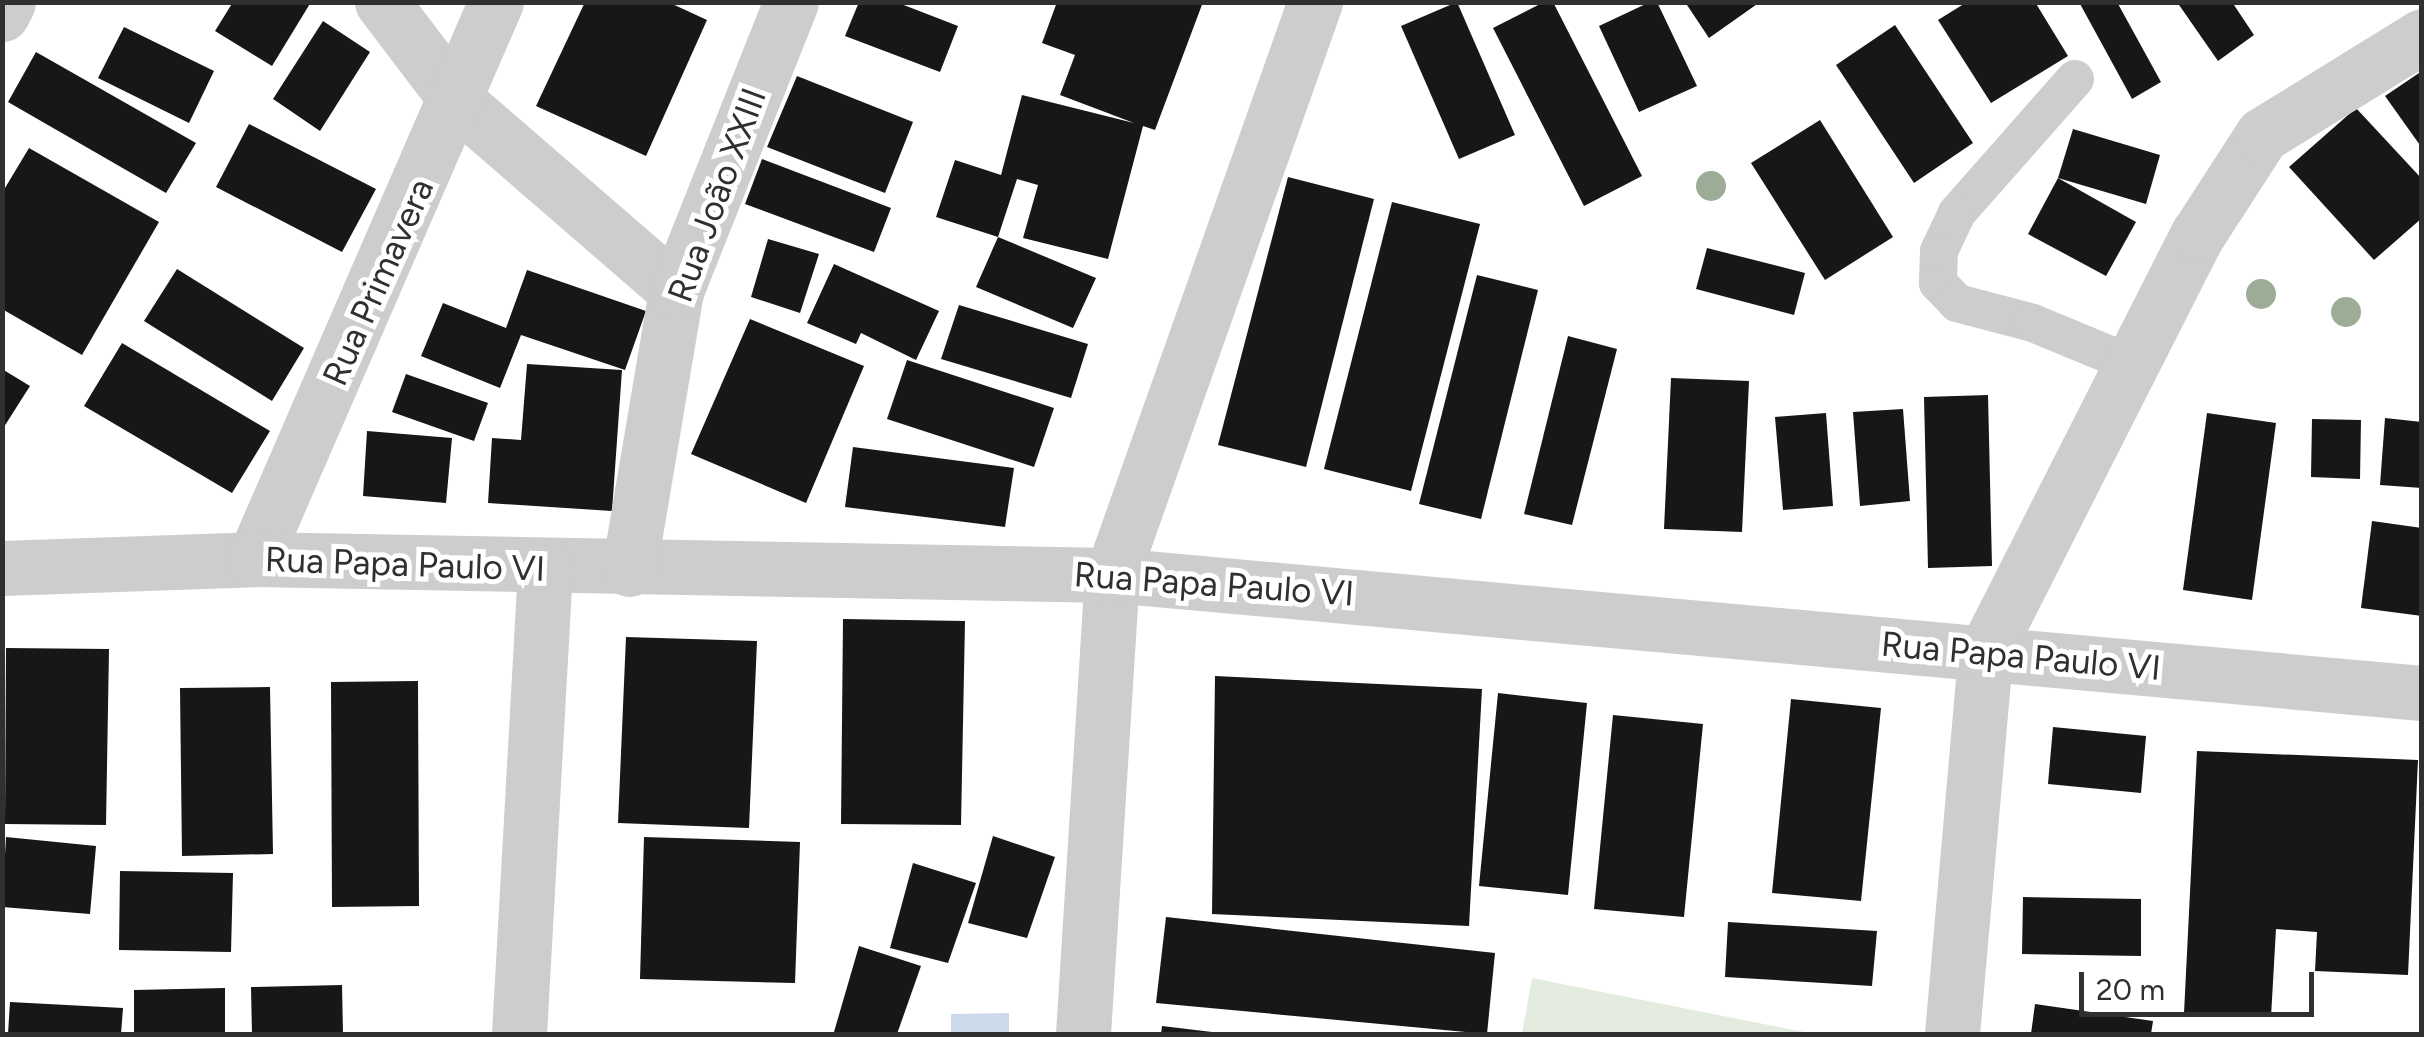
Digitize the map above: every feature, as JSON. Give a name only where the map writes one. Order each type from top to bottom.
[{"type":"street","points":[[2,14],[8,2]]},
{"type":"street","points":[[382,2],[458,102],[676,291]]},
{"type":"street","name":"Rua Primavera","points":[[254,560],[458,102],[496,2]]},
{"type":"street","name":"Rua João XXIII","points":[[629,569],[676,291],[791,2]]},
{"type":"street","points":[[1084,1034],[1112,574],[1317,4]]},
{"type":"street","points":[[1952,1034],[1985,653],[2198,234],[2262,135],[2422,36]]},
{"type":"street","name":"Rua Papa Paulo VI","points":[[2,568],[254,560],[545,568],[1112,574],[2422,693]]},
{"type":"street","points":[[518,1034],[545,568]]},
{"type":"lane","points":[[2075,78],[1957,214],[1939,252],[1938,283],[1957,303],[2034,323],[2132,364]]},
{"type":"shaded area","points":[[1532,978],[1814,1034],[1522,1034]]},
{"type":"water","points":[[1009,1013],[1009,1034],[951,1034],[951,1014]]},
{"type":"building","points":[[233,2],[311,2],[272,66],[215,31]]},
{"type":"building","points":[[585,2],[668,2],[707,20],[646,156],[536,106]]},
{"type":"building","points":[[859,2],[896,2],[958,26],[940,72],[845,36]]},
{"type":"building","points":[[1057,2],[1203,2],[1155,130],[1143,126],[1108,259],[1023,238],[1038,185],[1017,179],[998,237],[936,217],[955,160],[1001,175],[1022,95],[1134,123],[1060,95],[1075,55],[1042,43]]},
{"type":"building","points":[[1457,2],[1515,135],[1459,159],[1401,26]]},
{"type":"building","points":[[1544,2],[1553,2],[1642,176],[1584,206],[1493,28]]},
{"type":"building","points":[[1657,2],[1697,86],[1639,112],[1599,26]]},
{"type":"building","points":[[1685,2],[1760,2],[1709,38]]},
{"type":"building","points":[[1967,2],[2035,2],[2068,56],[1991,103],[1938,20]]},
{"type":"building","points":[[2079,2],[2117,2],[2161,82],[2132,99]]},
{"type":"building","points":[[2177,2],[2232,2],[2254,35],[2218,61]]},
{"type":"building","points":[[323,21],[370,52],[320,131],[273,99]]},
{"type":"building","points":[[1895,25],[1973,143],[1914,183],[1836,65]]},
{"type":"building","points":[[124,27],[214,71],[189,123],[98,78]]},
{"type":"building","points":[[36,52],[196,143],[166,193],[8,102]]},
{"type":"building","points":[[2422,71],[2422,148],[2385,96]]},
{"type":"building","points":[[797,76],[913,122],[885,193],[767,147]]},
{"type":"building","points":[[2356,108],[2422,179],[2422,218],[2374,260],[2289,167]]},
{"type":"building","points":[[1820,120],[1893,237],[1825,280],[1751,163]]},
{"type":"building","points":[[249,124],[376,189],[342,252],[216,187]]},
{"type":"building","points":[[2073,129],[2160,155],[2146,204],[2058,178]]},
{"type":"building","points":[[29,148],[159,222],[82,355],[2,309],[2,193]]},
{"type":"building","points":[[762,159],[891,208],[874,252],[745,204]]},
{"type":"building","points":[[1288,177],[1374,199],[1306,467],[1218,445]]},
{"type":"building","points":[[2058,178],[2136,222],[2106,276],[2028,234]]},
{"type":"building","points":[[1392,202],[1480,224],[1411,491],[1324,469]]},
{"type":"building","points":[[998,237],[1096,278],[1073,328],[976,287]]},
{"type":"building","points":[[768,239],[819,254],[800,313],[751,297]]},
{"type":"building","points":[[1707,248],[1805,273],[1794,315],[1696,289]]},
{"type":"building","points":[[834,264],[939,311],[916,360],[861,333],[856,344],[807,323]]},
{"type":"building","points":[[177,269],[304,348],[272,401],[144,321]]},
{"type":"building","points":[[527,270],[646,311],[625,370],[521,335],[500,388],[421,356],[443,303],[506,328]]},
{"type":"building","points":[[1477,275],[1538,290],[1481,519],[1419,504]]},
{"type":"building","points":[[959,305],[1088,344],[1071,398],[941,359]]},
{"type":"building","points":[[750,319],[864,366],[806,503],[691,454]]},
{"type":"building","points":[[1568,336],[1617,349],[1572,525],[1524,514]]},
{"type":"building","points":[[122,343],[270,431],[232,493],[84,406]]},
{"type":"building","points":[[907,360],[1054,408],[1034,467],[887,419]]},
{"type":"building","points":[[527,364],[622,370],[612,511],[488,503],[492,438],[521,440]]},
{"type":"building","points":[[2,369],[30,386],[2,430]]},
{"type":"building","points":[[406,374],[488,403],[474,441],[392,412]]},
{"type":"building","points":[[1671,378],[1749,381],[1742,532],[1664,529]]},
{"type":"building","points":[[1988,395],[1992,566],[1928,568],[1924,397]]},
{"type":"building","points":[[1903,409],[1910,501],[1860,506],[1853,412]]},
{"type":"building","points":[[1826,413],[1833,506],[1783,510],[1775,417]]},
{"type":"building","points":[[2207,413],[2276,423],[2252,600],[2183,590]]},
{"type":"building","points":[[2385,418],[2422,422],[2422,488],[2380,485]]},
{"type":"building","points":[[2312,419],[2361,420],[2360,479],[2311,477]]},
{"type":"building","points":[[367,431],[452,438],[446,503],[363,496]]},
{"type":"building","points":[[853,447],[1014,468],[1005,527],[845,507]]},
{"type":"building","points":[[2372,521],[2422,528],[2422,616],[2361,608]]},
{"type":"building","points":[[843,619],[965,621],[961,825],[841,824]]},
{"type":"building","points":[[626,637],[757,641],[749,828],[618,823]]},
{"type":"building","points":[[6,648],[109,649],[106,825],[5,824]]},
{"type":"building","points":[[1215,676],[1482,689],[1469,926],[1212,914]]},
{"type":"building","points":[[418,681],[419,906],[332,907],[331,682]]},
{"type":"building","points":[[270,687],[273,854],[182,856],[180,688]]},
{"type":"building","points":[[1498,693],[1587,703],[1568,895],[1479,886]]},
{"type":"building","points":[[1791,699],[1881,708],[1861,901],[1772,893]]},
{"type":"building","points":[[1613,715],[1703,724],[1684,917],[1594,909]]},
{"type":"building","points":[[2053,727],[2146,736],[2141,793],[2048,784]]},
{"type":"building","points":[[2197,751],[2418,760],[2408,975],[2315,971],[2317,932],[2276,929],[2271,1017],[2184,1013]]},
{"type":"building","points":[[993,836],[1055,857],[1027,938],[968,923]]},
{"type":"building","points":[[6,837],[96,846],[90,914],[2,907]]},
{"type":"building","points":[[644,837],[800,842],[795,983],[640,979]]},
{"type":"building","points":[[913,863],[976,883],[948,963],[890,948]]},
{"type":"building","points":[[120,871],[233,873],[231,952],[119,950]]},
{"type":"building","points":[[2023,897],[2141,899],[2141,956],[2022,954]]},
{"type":"building","points":[[1166,917],[1495,953],[1487,1034],[1156,1003]]},
{"type":"building","points":[[1728,922],[1877,931],[1872,986],[1725,977]]},
{"type":"building","points":[[859,946],[921,966],[897,1034],[834,1032]]},
{"type":"building","points":[[342,985],[343,1034],[252,1034],[251,987]]},
{"type":"building","points":[[225,988],[225,1034],[134,1034],[134,990]]},
{"type":"building","points":[[10,1002],[123,1008],[121,1034],[8,1034]]},
{"type":"building","points":[[2035,1004],[2153,1021],[2151,1034],[2031,1034]]},
{"type":"building","points":[[1162,1026],[1212,1032],[1212,1034],[1161,1034]]}]
